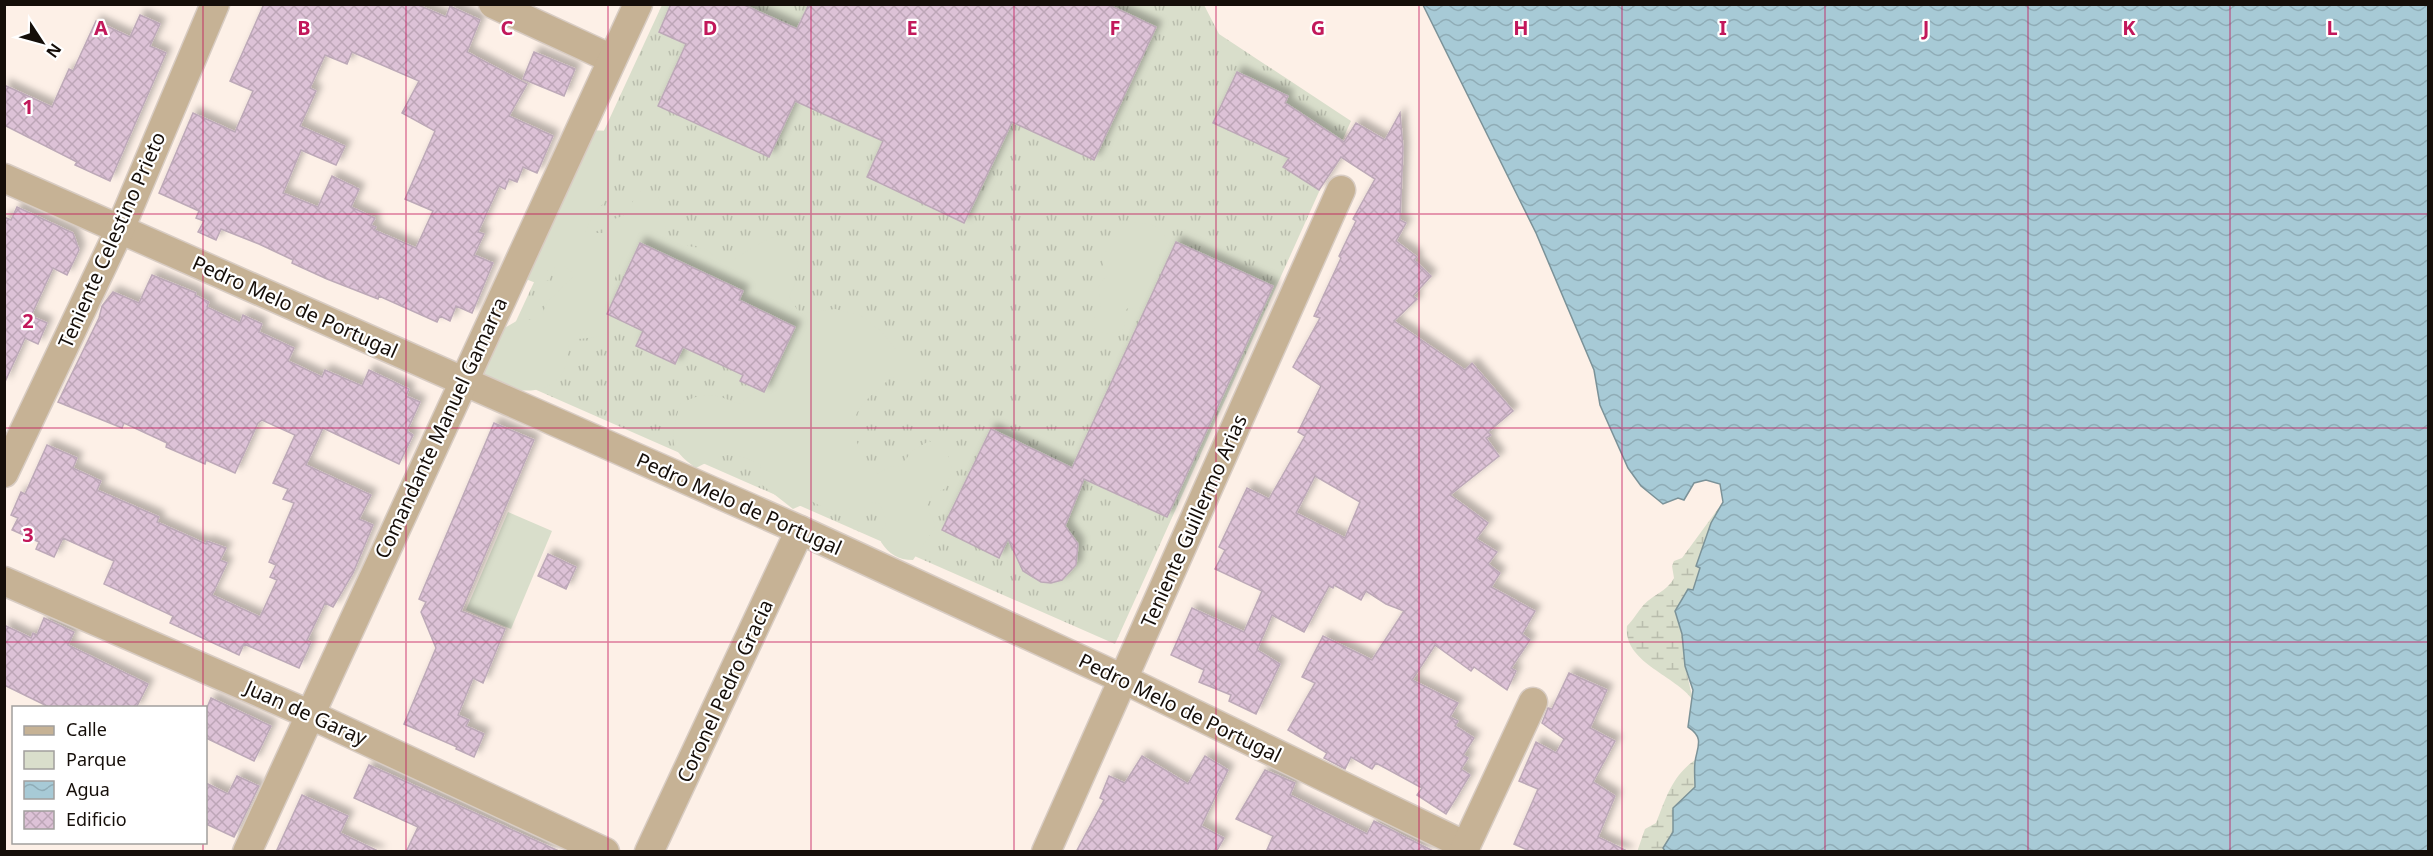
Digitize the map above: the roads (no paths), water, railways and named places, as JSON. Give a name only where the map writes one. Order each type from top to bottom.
[{"type":"street","name":"Teniente Celestino Prieto","points":[[4,473],[120,229],[215,4]]},
{"type":"street","points":[[493,4],[612,59]]},
{"type":"street","name":"Comandante Manuel Gamarra","points":[[247,852],[638,4]]},
{"type":"street","name":"Pedro Melo de Portugal","points":[[4,178],[800,530],[1123,679],[1465,849]]},
{"type":"street","name":"Teniente Guillermo Arias","points":[[1046,852],[1341,190]]},
{"type":"street","name":"Coronel Pedro Gracia","points":[[649,852],[800,530]]},
{"type":"street","name":"Juan de Garay","points":[[4,581],[311,714],[605,852]]},
{"type":"street","points":[[1465,849],[1533,702]]},
{"type":"water","points":[[1423,5],[2428,5],[2428,851],[1665,851],[1663,848],[1673,832],[1673,808],[1695,787],[1695,765],[1699,743],[1697,735],[1688,727],[1693,690],[1685,666],[1682,634],[1675,611],[1688,589],[1693,590],[1700,568],[1696,566],[1711,523],[1723,502],[1720,484],[1706,480],[1694,483],[1684,500],[1678,498],[1663,504],[1641,486],[1628,468],[1600,405],[1594,370],[1536,233]]}]
